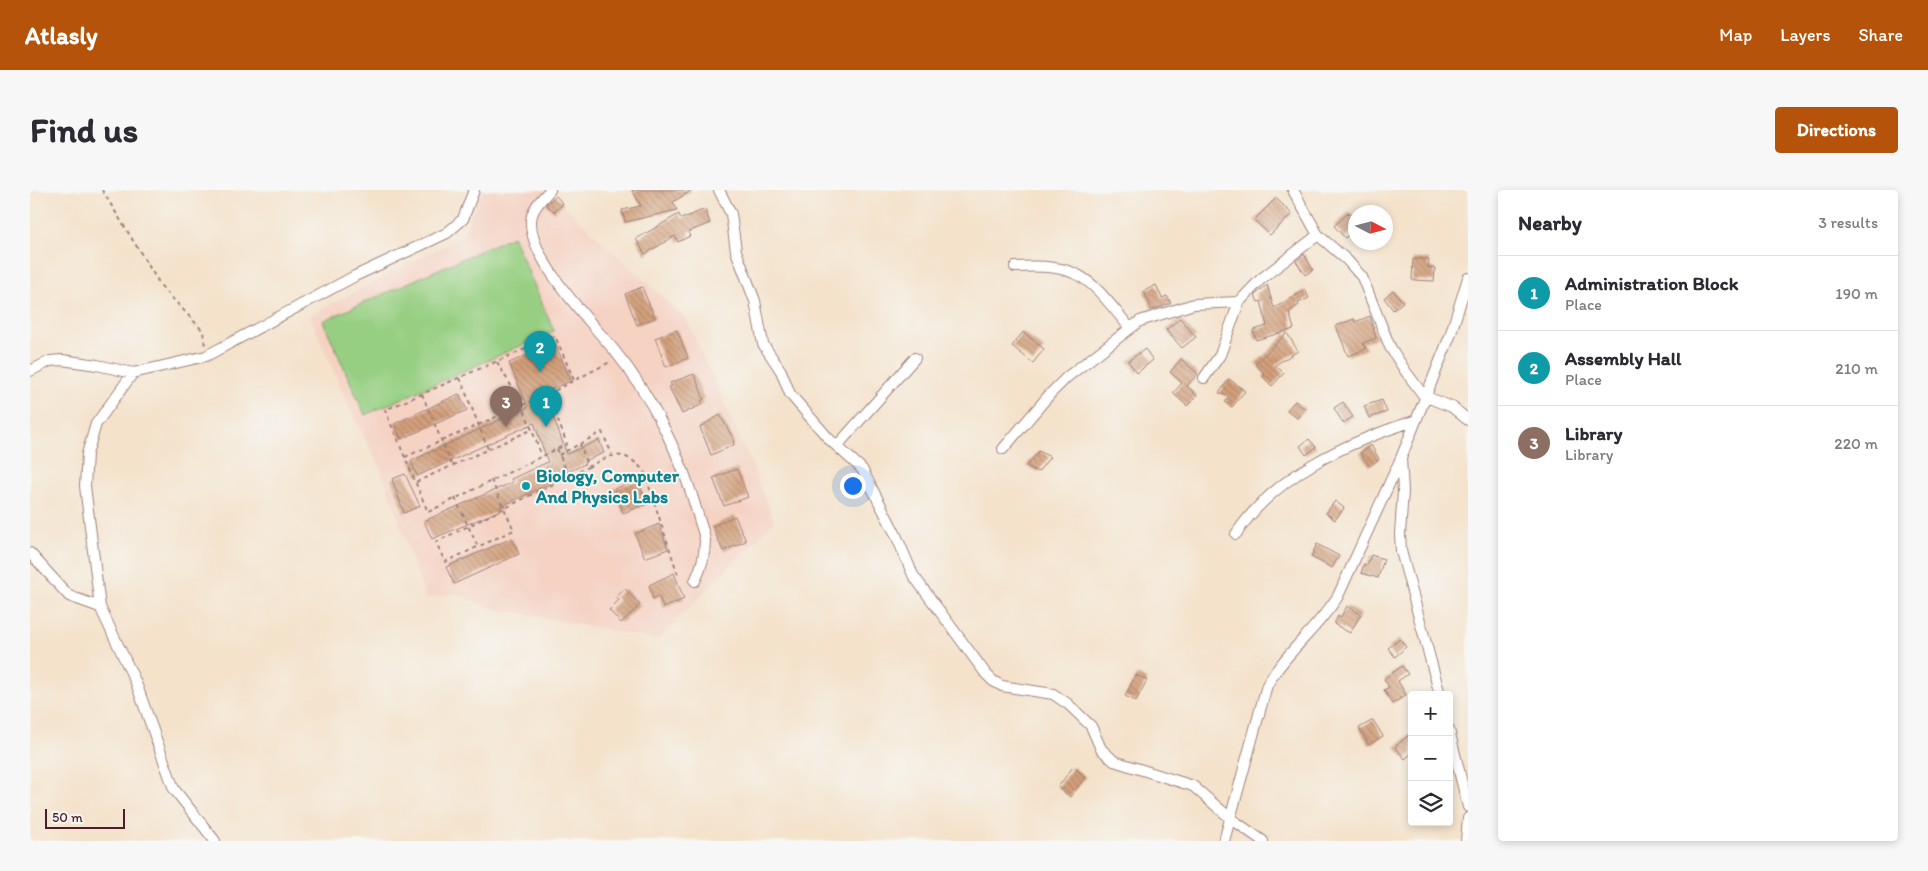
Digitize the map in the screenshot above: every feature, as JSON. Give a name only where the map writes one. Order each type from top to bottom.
[{"type":"street","points":[[30,371],[50,362],[62,360],[133,373],[167,367],[206,356],[355,276],[447,233],[463,220],[474,190]]},
{"type":"street","points":[[550,190],[532,216],[532,229],[536,245],[568,298],[619,358],[649,403],[668,439],[694,500],[705,540],[700,571],[695,580]]},
{"type":"street","points":[[718,190],[731,214],[736,251],[755,302],[765,348],[781,371],[790,394],[797,405],[867,477],[913,575],[993,681],[1002,686],[1053,694],[1068,704],[1090,726],[1101,749],[1114,762],[1193,786],[1230,818],[1263,841]]},
{"type":"street","points":[[1293,190],[1318,235],[1362,277],[1390,347],[1424,396],[1452,407],[1468,420]]},
{"type":"street","points":[[1204,378],[1220,354],[1239,302],[1261,279],[1318,235]]},
{"type":"street","points":[[1015,267],[1048,266],[1063,269],[1089,280],[1130,328]]},
{"type":"street","points":[[1224,841],[1267,685],[1274,673],[1328,612],[1338,596],[1401,458],[1424,396],[1450,336],[1468,278]]},
{"type":"street","points":[[1004,449],[1058,386],[1130,328],[1152,316],[1194,304],[1239,302]]},
{"type":"street","points":[[837,446],[915,358]]},
{"type":"street","points":[[133,373],[96,424],[87,454],[85,486],[100,607],[136,682],[174,789],[214,841]]},
{"type":"street","points":[[1236,534],[1260,504],[1314,465],[1360,440],[1414,421]]},
{"type":"street","points":[[1401,458],[1403,491],[1400,534],[1401,551],[1439,691]]},
{"type":"street","points":[[30,553],[69,596],[100,607]]},
{"type":"street","points":[[1450,736],[1468,807]]},
{"type":"street","points":[[1466,841],[1468,818]]},
{"type":"path","points":[[102,190],[161,286],[203,331],[206,356]]},
{"type":"path","points":[[548,394],[567,444],[428,512],[385,410],[555,336],[574,380]]},
{"type":"path","points":[[405,457],[442,439],[548,394],[619,358]]},
{"type":"path","points":[[497,362],[522,404],[542,455]]},
{"type":"path","points":[[460,378],[488,449]]},
{"type":"path","points":[[422,394],[452,466]]},
{"type":"path","points":[[416,482],[532,428]]},
{"type":"path","points":[[559,455],[602,432],[612,454]]},
{"type":"path","points":[[580,444],[588,467]]},
{"type":"path","points":[[556,448],[568,477]]},
{"type":"path","points":[[490,480],[504,510],[514,530],[445,562],[436,542],[504,510],[612,454],[626,457],[644,471],[679,578]]},
{"type":"path","points":[[455,498],[478,547]]},
{"type":"shaded area","points":[[482,190],[547,190],[687,320],[748,456],[774,521],[658,640],[488,607],[455,593],[426,599],[381,469],[350,410],[310,315],[463,236]]},
{"type":"green space","points":[[513,236],[554,331],[365,415],[323,321]]},
{"type":"building","points":[[632,190],[692,190],[673,202],[677,210],[625,222],[622,210],[641,206]]},
{"type":"building","points":[[556,196],[563,204],[554,212],[546,204]]},
{"type":"building","points":[[1276,198],[1292,214],[1270,235],[1254,220]]},
{"type":"building","points":[[705,209],[710,223],[688,232],[690,236],[678,242],[675,236],[645,254],[636,239],[679,214],[681,219]]},
{"type":"building","points":[[1348,213],[1348,235],[1345,238],[1334,226]]},
{"type":"building","points":[[1304,254],[1313,270],[1305,275],[1296,261]]},
{"type":"building","points":[[1413,259],[1429,259],[1428,267],[1435,268],[1434,281],[1412,280]]},
{"type":"building","points":[[1156,285],[1162,298],[1167,296],[1171,303],[1152,310],[1144,291]]},
{"type":"building","points":[[1267,285],[1274,308],[1305,290],[1309,298],[1298,303],[1299,305],[1289,312],[1294,329],[1256,340],[1253,330],[1267,326],[1261,301],[1258,302],[1255,295]]},
{"type":"building","points":[[642,287],[655,318],[637,325],[625,294]]},
{"type":"building","points":[[1393,290],[1403,302],[1393,310],[1384,298]]},
{"type":"building","points":[[1370,316],[1376,338],[1363,343],[1366,349],[1348,356],[1336,326],[1354,319],[1355,322]]},
{"type":"building","points":[[1180,318],[1196,337],[1182,348],[1166,330]]},
{"type":"building","points":[[677,330],[688,358],[666,367],[655,338]]},
{"type":"building","points":[[1023,332],[1044,349],[1033,363],[1012,346]]},
{"type":"building","points":[[1287,333],[1298,351],[1275,365],[1284,373],[1272,386],[1263,377],[1265,374],[1255,364]]},
{"type":"building","points":[[555,343],[571,381],[544,392],[567,454],[599,440],[604,453],[584,461],[585,464],[561,475],[562,478],[500,507],[501,510],[432,539],[424,521],[513,482],[511,479],[548,462],[534,423],[417,476],[411,461],[528,407],[509,363]]},
{"type":"building","points":[[1145,349],[1153,360],[1137,373],[1128,361]]},
{"type":"building","points":[[1181,359],[1198,374],[1187,386],[1197,396],[1187,406],[1173,393],[1182,383],[1170,372]]},
{"type":"building","points":[[694,374],[704,399],[701,401],[703,404],[682,414],[669,387],[672,386],[670,383]]},
{"type":"building","points":[[1229,379],[1245,391],[1232,407],[1225,402],[1229,397],[1219,393]]},
{"type":"building","points":[[459,394],[467,410],[401,439],[394,424]]},
{"type":"building","points":[[1382,400],[1387,412],[1369,418],[1364,406]]},
{"type":"building","points":[[1295,401],[1305,409],[1297,418],[1287,410]]},
{"type":"building","points":[[1343,402],[1353,417],[1343,423],[1334,408]]},
{"type":"building","points":[[720,415],[733,438],[734,445],[711,455],[700,427]]},
{"type":"building","points":[[1309,439],[1316,447],[1306,455],[1300,446]]},
{"type":"building","points":[[1371,445],[1379,459],[1370,466],[1360,453]]},
{"type":"building","points":[[1039,451],[1050,457],[1038,472],[1026,466]]},
{"type":"building","points":[[737,469],[748,497],[724,506],[713,478]]},
{"type":"building","points":[[405,474],[420,506],[404,513],[392,479]]},
{"type":"building","points":[[638,480],[647,504],[623,513],[614,489]]},
{"type":"building","points":[[1335,501],[1344,508],[1335,520],[1326,513]]},
{"type":"building","points":[[735,516],[746,541],[723,551],[712,526]]},
{"type":"building","points":[[659,524],[668,549],[645,558],[635,534]]},
{"type":"building","points":[[512,538],[519,554],[454,584],[446,567]]},
{"type":"building","points":[[1317,544],[1339,556],[1332,568],[1311,557]]},
{"type":"building","points":[[1371,555],[1384,559],[1378,578],[1361,573],[1364,564],[1367,565]]},
{"type":"building","points":[[674,573],[684,599],[663,608],[659,596],[653,599],[649,585]]},
{"type":"building","points":[[625,589],[640,605],[621,623],[609,610],[619,600],[616,597]]},
{"type":"building","points":[[1347,606],[1361,614],[1350,633],[1334,624]]},
{"type":"building","points":[[1400,639],[1406,647],[1395,657],[1388,648]]},
{"type":"building","points":[[1402,666],[1408,674],[1398,681],[1406,695],[1392,704],[1384,690],[1389,687],[1384,679]]},
{"type":"building","points":[[1136,675],[1147,680],[1136,701],[1125,696]]},
{"type":"building","points":[[1373,720],[1383,736],[1369,745],[1359,728]]},
{"type":"building","points":[[1408,736],[1408,756],[1405,759],[1395,747]]},
{"type":"building","points":[[1073,767],[1086,777],[1070,797],[1058,787]]},
{"type":"place","name":"Assembly Hall","points":[[540,372]]},
{"type":"place","name":"Library","points":[[506,427]]},
{"type":"place","name":"Administration Block","points":[[546,427]]},
{"type":"place","name":"Biology, Computer And Physics Labs","points":[[526,486]]}]
